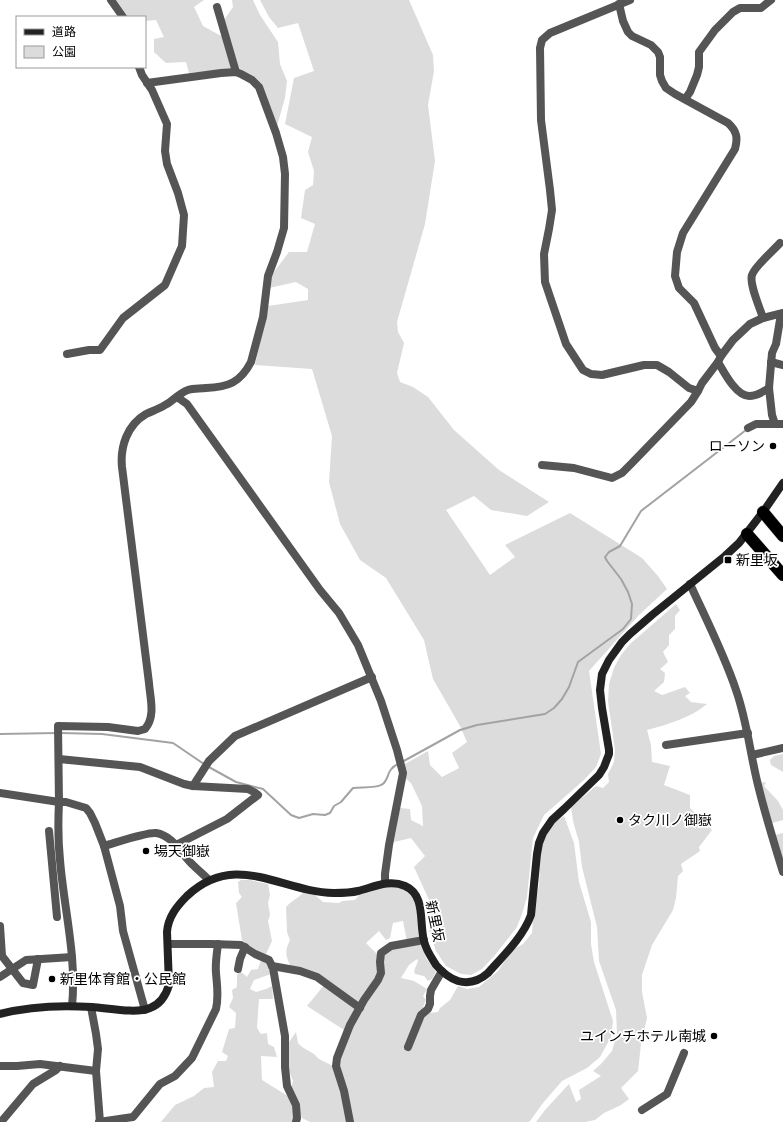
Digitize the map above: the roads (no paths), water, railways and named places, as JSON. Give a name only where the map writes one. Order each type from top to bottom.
[{"type":"highway","points":[[763,512],[783,536]]},
{"type":"highway","points":[[747,534],[783,576]]},
{"type":"main road","name":"新里坂","points":[[145,1010],[152,1008],[160,1002],[168,990],[170,976],[168,926],[172,915],[179,904],[189,894],[209,880],[222,876],[244,875],[272,879],[320,891],[335,893],[356,891],[392,882],[406,886],[412,890],[419,902],[424,940],[430,955],[442,971],[449,977],[461,982],[478,980],[488,973],[519,936],[527,925],[531,915],[538,854],[544,833],[552,820],[595,779],[604,767],[608,758],[609,750],[600,690],[602,674],[605,666],[615,651],[630,634],[725,556],[747,534],[783,483]]},
{"type":"main road","points":[[0,1014],[24,1009],[54,1006],[91,1007],[137,1011],[145,1010]]},
{"type":"street","points":[[111,0],[122,16]]},
{"type":"street","points":[[630,0],[550,33],[542,40],[540,48],[541,120],[552,210],[550,229],[544,254],[545,282],[566,344],[583,370],[591,374],[602,374],[644,365],[657,365],[669,372],[689,388],[698,391]]},
{"type":"street","points":[[685,99],[690,92],[697,75],[699,67],[699,52],[715,30],[733,12],[740,8],[761,8],[771,0]]},
{"type":"street","points":[[619,4],[623,21],[628,32],[632,36],[651,45],[658,52],[660,57],[660,75],[663,84],[670,91],[728,123],[736,133],[737,141],[735,149],[683,233],[677,252],[675,276],[679,288],[694,303],[732,385],[739,392],[747,396],[755,395],[769,388]]},
{"type":"street","points":[[217,8],[236,72]]},
{"type":"street","points":[[67,354],[89,350],[100,350],[123,318],[165,285],[182,246],[184,215],[178,193],[167,164],[165,151],[167,124],[152,90],[142,75],[139,68]]},
{"type":"street","points":[[72,1006],[74,979],[60,861],[58,827],[58,726],[108,727],[138,730],[145,729],[151,719],[152,711],[121,458],[122,450],[125,439],[137,421],[146,415],[164,406],[183,392],[228,385],[238,380],[245,372],[251,362],[263,317],[268,276],[284,228],[285,174],[283,157],[278,136],[259,86],[252,80],[236,72],[221,72],[147,83]]},
{"type":"street","points":[[763,318],[754,293],[752,275],[780,243]]},
{"type":"street","points":[[542,465],[574,468],[612,478],[622,472],[691,402],[702,383],[733,340],[750,324],[763,318],[782,313],[776,344],[772,353],[769,388],[772,415],[779,424]]},
{"type":"street","points":[[771,362],[783,365]]},
{"type":"street","points":[[177,397],[187,404],[338,613],[358,645],[372,677],[403,773],[389,845],[385,883]]},
{"type":"street","points":[[748,428],[756,424],[779,424]]},
{"type":"street","points":[[690,584],[731,676],[741,706],[764,811],[783,872]]},
{"type":"street","points":[[193,786],[209,762],[235,736],[372,677]]},
{"type":"street","points":[[666,745],[748,733]]},
{"type":"street","points":[[752,755],[783,748]]},
{"type":"street","points":[[59,759],[140,767],[184,784],[193,786],[248,789],[258,795],[227,819],[176,845]]},
{"type":"street","points":[[0,793],[66,802],[86,808],[90,813],[104,846],[120,906],[123,930],[145,1010]]},
{"type":"street","points":[[48,831],[57,917]]},
{"type":"street","points":[[104,846],[141,835],[154,833],[167,838],[176,845],[192,864],[209,880]]},
{"type":"street","points":[[54,896],[63,889]]},
{"type":"street","points":[[0,926],[2,956],[23,982],[33,985],[38,959]]},
{"type":"street","points":[[350,1122],[344,1091],[336,1066],[337,1058],[350,1025],[381,973],[381,953],[391,946],[424,940]]},
{"type":"street","points":[[168,944],[241,945],[255,954],[269,960],[272,966],[285,1036],[285,1067],[287,1086],[296,1105],[296,1122]]},
{"type":"street","points":[[91,1007],[98,1049],[96,1071],[100,1122],[132,1117],[135,1119],[155,1089],[160,1084],[175,1076],[192,1058],[197,1050],[216,1009],[218,1001],[216,973],[218,944]]},
{"type":"street","points":[[238,969],[240,959],[245,948]]},
{"type":"street","points":[[0,977],[26,960],[72,957]]},
{"type":"street","points":[[272,966],[300,971],[317,977],[360,1008]]},
{"type":"street","points":[[408,1047],[421,1015],[428,1009],[432,990],[442,971]]},
{"type":"street","points":[[642,1110],[667,1094],[684,1053]]},
{"type":"street","points":[[0,1066],[40,1064],[96,1071]]},
{"type":"street","points":[[0,1122],[33,1084],[60,1066]]},
{"type":"waterway","points":[[402,762],[460,730],[477,725],[545,714],[554,708],[562,699],[569,687],[578,662],[623,629],[631,619],[632,604],[628,592],[621,579],[605,557],[609,552],[620,546],[641,511],[746,430]]},
{"type":"waterway","points":[[0,734],[57,733]]},
{"type":"waterway","points":[[61,733],[102,734],[173,743],[204,764]]},
{"type":"waterway","points":[[207,766],[236,782],[263,789],[291,815],[299,818],[313,814],[325,815],[330,813],[334,806],[341,802],[353,788],[376,787],[384,783],[391,769],[398,764]]},
{"type":"place","name":"ローソン","points":[[773,446]]},
{"type":"place","name":"新里坂","points":[[728,560]]},
{"type":"place","name":"タク川ノ御嶽","points":[[620,820]]},
{"type":"place","name":"場天御嶽","points":[[146,851]]},
{"type":"place","name":"新里体育館・公民館","points":[[52,979]]},
{"type":"place","name":"ユインチホテル南城","points":[[714,1036]]}]
